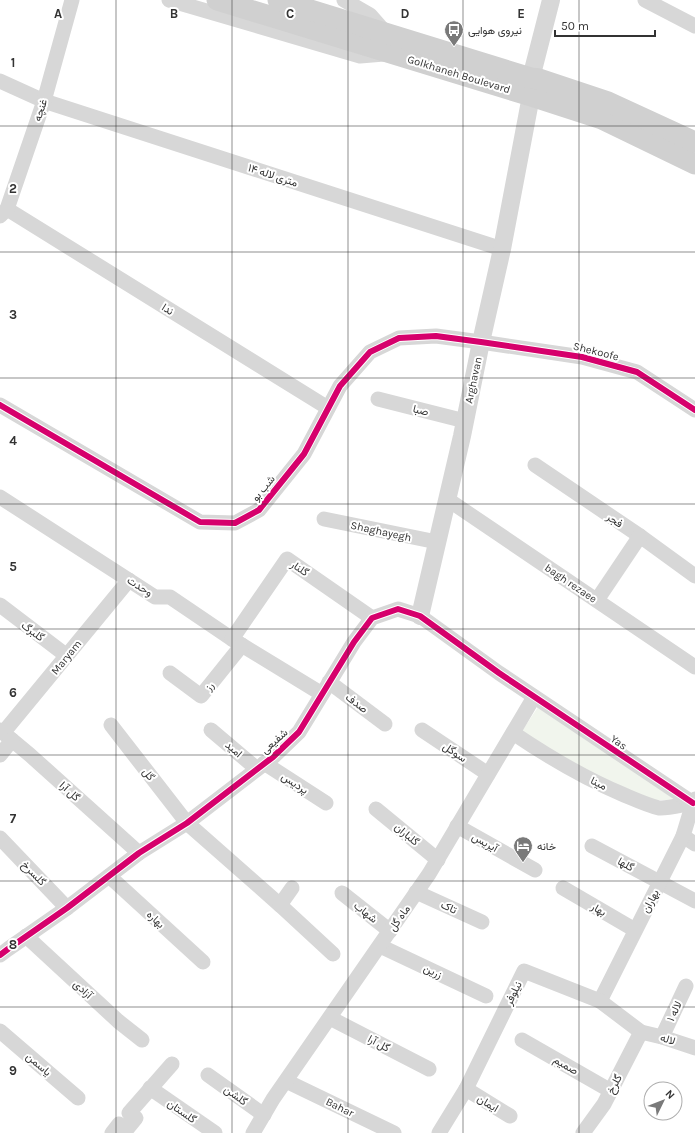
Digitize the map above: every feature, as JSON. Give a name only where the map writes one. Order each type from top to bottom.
[{"type":"main road","name":"Golkhaneh Boulevard","points":[[217,0],[390,53],[534,84],[608,102],[694,158]]},
{"type":"main road","name":"Golkhaneh Boulevard","points":[[278,0],[385,32],[534,84]]},
{"type":"street","name":"غنچه","points":[[4,213],[44,101],[72,0]]},
{"type":"street","points":[[169,0],[360,56],[390,53]]},
{"type":"street","points":[[344,0],[370,15],[385,32]]},
{"type":"street","points":[[534,84],[552,0]]},
{"type":"street","points":[[534,84],[560,0]]},
{"type":"street","points":[[645,0],[695,26]]},
{"type":"street","name":"۱۴ متری لاله","points":[[0,81],[44,101],[502,250]]},
{"type":"street","name":"Arghavan","points":[[420,616],[465,421],[502,250],[534,84]]},
{"type":"street","name":"ندا","points":[[4,213],[328,408]]},
{"type":"street","name":"شب بو","points":[[0,405],[200,522],[235,523],[259,510],[304,454],[340,386],[370,352],[399,338],[436,336],[481,342]]},
{"type":"street","name":"Shekoofe","points":[[481,342],[582,357],[637,372],[695,410]]},
{"type":"street","name":"صبا","points":[[378,399],[465,421]]},
{"type":"street","name":"فجر","points":[[535,465],[640,536],[695,576]]},
{"type":"street","name":"وحدت","points":[[0,497],[155,596],[170,597],[237,642],[326,688]]},
{"type":"street","name":"bagh rezaee","points":[[447,499],[695,667]]},
{"type":"street","name":"Shaghayegh","points":[[324,519],[437,542]]},
{"type":"street","points":[[597,600],[640,536]]},
{"type":"street","name":"گلنار","points":[[237,642],[287,559],[372,618]]},
{"type":"street","name":"Maryam","points":[[0,754],[5,735],[129,580]]},
{"type":"street","name":"گلبرگ","points":[[0,605],[67,656]]},
{"type":"street","points":[[372,618],[398,609],[420,616],[499,673],[534,696]]},
{"type":"street","name":"شفیعی","points":[[0,954],[67,908],[139,853],[187,823],[261,766],[299,732],[354,642],[372,618]]},
{"type":"street","name":"رز","points":[[170,673],[201,696],[237,642]]},
{"type":"street","name":"صدف","points":[[326,688],[385,724]]},
{"type":"street","name":"ماه گل","points":[[253,1133],[273,1099],[438,860],[534,696]]},
{"type":"street","name":"Yas","points":[[534,696],[694,801]]},
{"type":"street","name":"گل","points":[[111,725],[187,823]]},
{"type":"street","name":"امید","points":[[211,730],[261,766]]},
{"type":"street","name":"سوگل","points":[[422,730],[488,774]]},
{"type":"street","name":"مینا","points":[[513,733],[571,769],[609,789],[641,802],[661,808],[694,801]]},
{"type":"street","name":"گل آرا","points":[[5,735],[30,755],[139,853]]},
{"type":"street","name":"پردیس","points":[[261,766],[326,803]]},
{"type":"street","name":"بهاران","points":[[600,1002],[660,882],[689,840],[694,801]]},
{"type":"street","name":"گلباران","points":[[376,809],[438,860]]},
{"type":"street","points":[[187,823],[333,954]]},
{"type":"street","name":"آیریس","points":[[457,826],[535,870]]},
{"type":"street","name":"گلسرخ","points":[[0,838],[67,908]]},
{"type":"street","name":"گلها","points":[[592,846],[695,901]]},
{"type":"street","name":"بهاره","points":[[109,876],[203,962]]},
{"type":"street","points":[[280,905],[292,888]]},
{"type":"street","name":"بهار","points":[[563,888],[635,930]]},
{"type":"street","name":"تاک","points":[[416,892],[482,922]]},
{"type":"street","name":"شهاب","points":[[342,893],[390,931]]},
{"type":"street","name":"آزادی","points":[[26,936],[118,1021],[142,1040]]},
{"type":"street","name":"زرین","points":[[380,946],[486,996]]},
{"type":"street","name":"نیلوفر","points":[[439,1133],[466,1089],[524,971],[600,1002],[641,1032]]},
{"type":"street","name":"لاله ۱","points":[[662,1037],[686,986]]},
{"type":"street","name":"گل آرا","points":[[330,1018],[429,1069]]},
{"type":"street","name":"یاسمن","points":[[0,1031],[78,1098]]},
{"type":"street","name":"لاله","points":[[641,1032],[695,1048]]},
{"type":"street","name":"گلرخ","points":[[583,1133],[604,1104],[641,1032]]},
{"type":"street","name":"صمیم","points":[[522,1040],[611,1090]]},
{"type":"street","points":[[112,1133],[119,1124],[127,1129],[136,1118],[129,1112],[172,1064]]},
{"type":"street","name":"گلشن","points":[[208,1075],[264,1115]]},
{"type":"street","name":"Bahar","points":[[286,1081],[377,1129],[394,1133]]},
{"type":"street","name":"گلستان","points":[[150,1088],[215,1133]]},
{"type":"street","name":"ایمان","points":[[466,1089],[510,1116]]},
{"type":"shaded area","points":[[538,707],[678,800],[653,800],[635,794],[569,761],[522,731]]},
{"type":"cycle path","points":[[0,405],[200,522],[235,523],[259,510],[304,454],[340,386],[370,352],[399,338],[436,336],[582,357],[637,372],[695,410]]},
{"type":"cycle path","points":[[0,955],[67,908],[139,853],[187,823],[273,757],[299,732],[354,642],[372,618],[398,609],[420,616],[499,673],[693,803]]},
{"type":"place","name":"نیروی هوایی","points":[[454,47]]},
{"type":"place","name":"خانه","points":[[523,863]]}]
